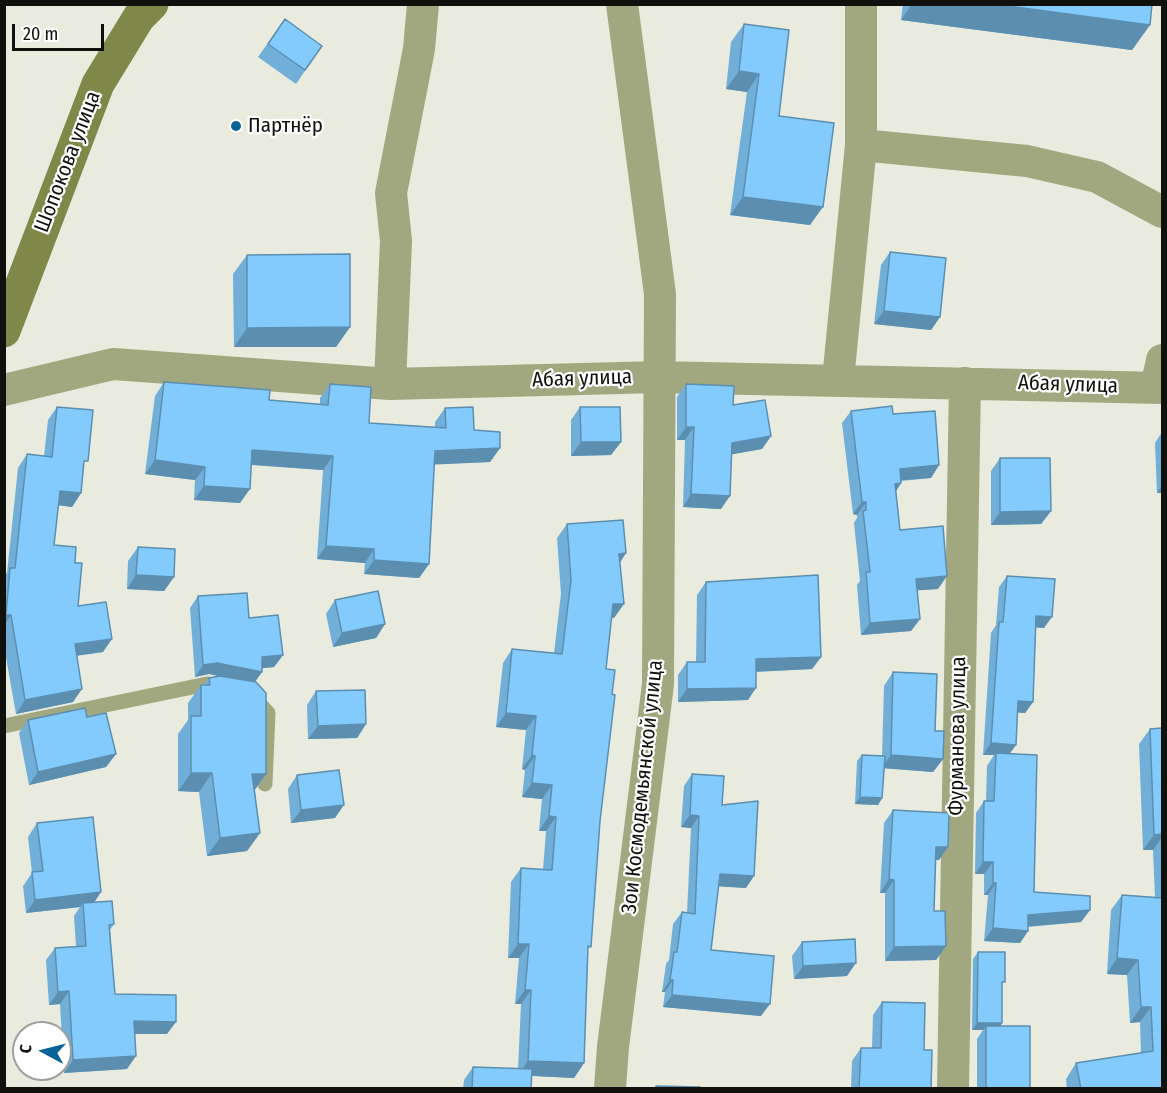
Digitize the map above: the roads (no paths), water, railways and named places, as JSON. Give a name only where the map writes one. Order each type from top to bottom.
[{"type":"street","name":"Шопокова улица","points":[[4,331],[98,84],[139,16],[152,4]]},
{"type":"street","points":[[390,384],[396,241],[391,193],[419,49],[423,4]]},
{"type":"street","name":"Зои Космодемьянской улица","points":[[610,1089],[613,1047],[658,684],[660,294],[622,4]]},
{"type":"street","points":[[838,380],[861,145],[861,4]]},
{"type":"street","points":[[861,145],[1027,161],[1097,177],[1162,212]]},
{"type":"street","name":"Абая улица","points":[[4,390],[113,364],[390,384],[659,377],[965,382],[1160,379]]},
{"type":"street","name":"Фурманова улица","points":[[952,1089],[965,382]]},
{"type":"lane","points":[[4,726],[207,684],[248,691],[268,713],[265,784]]},
{"type":"place","name":"Партнёр","points":[[236,126]]}]
